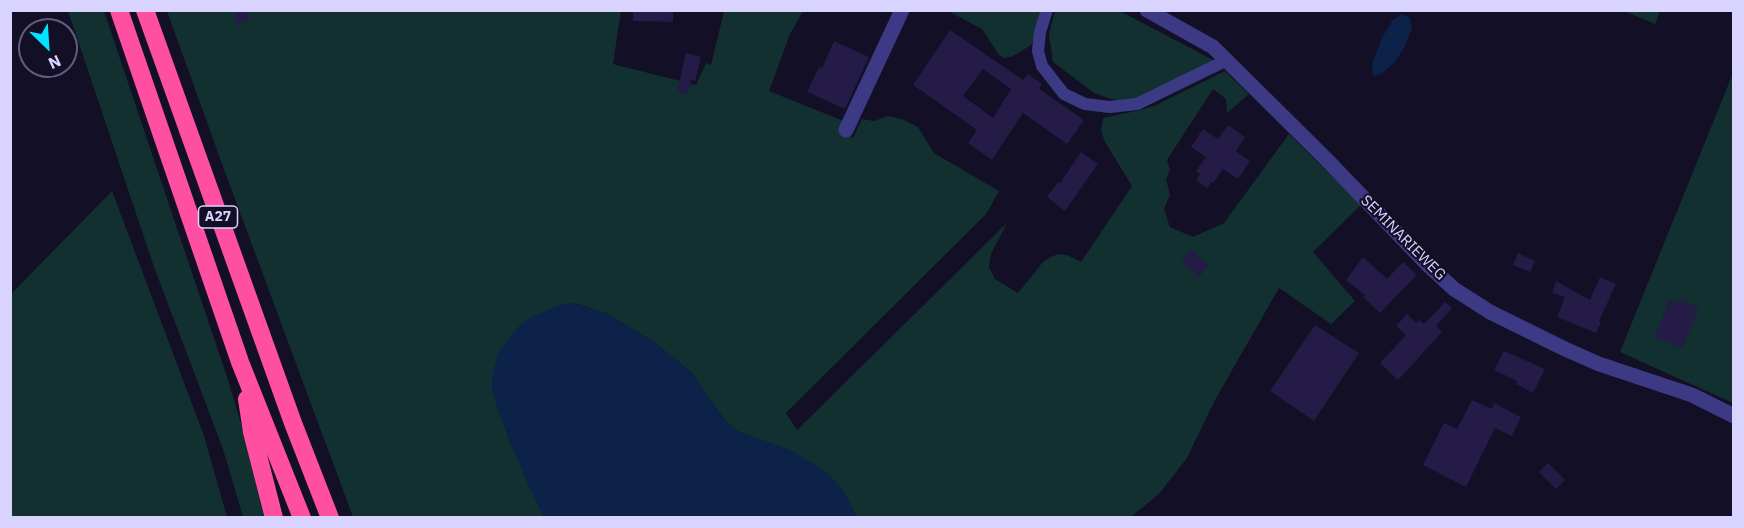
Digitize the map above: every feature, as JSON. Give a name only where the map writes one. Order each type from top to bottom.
[{"type":"highway","name":"A27","points":[[119,10],[240,362],[302,518]]},
{"type":"highway","name":"A27","points":[[145,10],[280,389],[330,518]]},
{"type":"highway","name":"A27","points":[[240,362],[252,432],[274,518]]},
{"type":"street","points":[[846,130],[902,10]]},
{"type":"street","points":[[1047,10],[1040,32],[1038,51],[1042,66],[1064,94],[1085,104],[1110,107],[1137,104],[1227,60]]},
{"type":"street","name":"SEMINARIEWEG","points":[[1147,10],[1214,47],[1454,289],[1490,312],[1565,349],[1692,395],[1734,416]]},
{"type":"green space","points":[[1660,10],[1655,24],[1624,11]]},
{"type":"green space","points":[[68,11],[104,11],[228,380],[264,517],[243,517],[223,449],[154,267],[78,41],[78,18],[70,18]]},
{"type":"green space","points":[[167,11],[621,11],[613,64],[696,85],[706,63],[711,65],[724,11],[803,11],[790,34],[769,91],[846,122],[842,132],[853,138],[862,119],[874,121],[888,116],[902,119],[918,127],[934,153],[999,191],[987,213],[786,413],[797,430],[1007,223],[991,254],[989,267],[995,279],[1018,293],[1043,262],[1051,257],[1058,254],[1067,255],[1081,262],[1132,186],[1105,142],[1101,131],[1103,118],[1154,106],[1225,71],[1249,94],[1227,113],[1226,99],[1213,89],[1167,160],[1170,170],[1166,179],[1170,195],[1164,209],[1170,227],[1193,237],[1224,223],[1289,134],[1361,205],[1313,252],[1355,301],[1331,324],[1279,288],[1215,400],[1187,458],[1159,494],[1131,517],[857,517],[841,488],[826,472],[770,444],[737,431],[724,419],[691,372],[655,343],[608,314],[574,303],[492,390],[510,442],[544,517],[353,517]]},
{"type":"green space","points":[[948,11],[1041,11],[1034,40],[1030,46],[1011,57],[1004,58],[999,55],[982,29]]},
{"type":"green space","points":[[1055,11],[1120,11],[1215,61],[1142,98],[1125,101],[1111,99],[1094,93],[1053,62],[1049,34]]},
{"type":"green space","points":[[1733,73],[1733,403],[1620,352]]},
{"type":"green space","points":[[112,191],[204,436],[227,517],[11,517],[11,294]]},
{"type":"water","points":[[1402,14],[1410,18],[1412,28],[1405,46],[1395,62],[1381,74],[1374,76],[1373,61],[1382,38],[1392,21]]},
{"type":"water","points":[[574,303],[608,314],[655,343],[691,372],[724,419],[737,431],[791,450],[826,472],[841,487],[857,517],[544,517],[528,485],[498,411],[492,390],[492,377],[498,353],[520,325],[535,315],[561,305]]},
{"type":"building","points":[[234,10],[246,10],[250,19],[237,25],[233,16],[236,14]]},
{"type":"building","points":[[633,10],[673,10],[673,22],[633,21]]},
{"type":"building","points":[[950,30],[1023,80],[1028,74],[1042,84],[1039,89],[1084,120],[1067,144],[1023,113],[992,160],[968,143],[977,130],[913,85]],"holes":[[[983,69],[1011,89],[993,118],[963,96]]]},
{"type":"building","points":[[834,41],[869,57],[845,109],[807,92],[819,67],[822,68]]},
{"type":"building","points":[[686,53],[701,57],[695,81],[691,80],[688,94],[677,92]]},
{"type":"building","points":[[1228,125],[1245,137],[1236,151],[1250,161],[1238,179],[1223,169],[1207,188],[1196,180],[1200,174],[1196,171],[1206,157],[1191,147],[1203,129],[1218,139]]},
{"type":"building","points":[[1081,152],[1098,164],[1065,211],[1047,197],[1058,182],[1060,183]]},
{"type":"building","points":[[1190,249],[1208,264],[1200,277],[1182,262]]},
{"type":"building","points":[[1518,253],[1535,261],[1530,272],[1513,265]]},
{"type":"building","points":[[1363,257],[1387,279],[1403,262],[1417,275],[1380,313],[1363,297],[1365,295],[1346,280]]},
{"type":"building","points":[[1600,277],[1616,284],[1596,333],[1557,317],[1565,297],[1552,293],[1556,281],[1590,300]]},
{"type":"building","points":[[1670,299],[1699,308],[1682,348],[1654,337]]},
{"type":"building","points":[[1445,302],[1452,308],[1436,326],[1442,332],[1398,380],[1380,363],[1406,335],[1396,326],[1407,314],[1416,323],[1419,320],[1424,324]]},
{"type":"building","points":[[1315,325],[1359,353],[1314,421],[1270,391]]},
{"type":"building","points":[[1504,351],[1545,369],[1533,393],[1516,384],[1517,381],[1494,370]]},
{"type":"building","points":[[1472,400],[1492,409],[1494,403],[1521,417],[1512,436],[1495,428],[1466,487],[1423,465],[1444,423],[1457,429]]},
{"type":"building","points":[[1548,463],[1565,480],[1556,489],[1539,472]]}]
